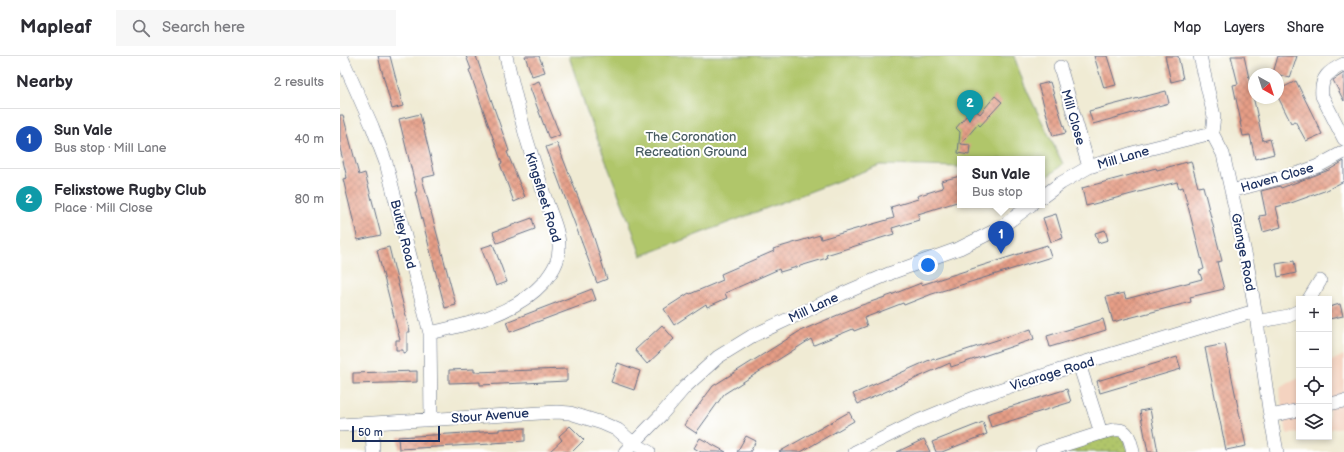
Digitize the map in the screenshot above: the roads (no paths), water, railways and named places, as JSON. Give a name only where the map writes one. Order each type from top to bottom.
[{"type":"street","name":"Butley Road","points":[[341,56],[372,126],[386,163],[430,333],[431,419]]},
{"type":"street","name":"Kingsfleet Road","points":[[430,333],[486,318],[504,311],[518,303],[539,287],[548,277],[558,258],[560,248],[555,225],[525,133],[506,56]]},
{"type":"street","points":[[1200,56],[1214,116],[1212,133]]},
{"type":"street","points":[[1344,64],[1327,74],[1322,84],[1322,96],[1344,139]]},
{"type":"street","name":"Mill Close","points":[[1060,67],[1089,167]]},
{"type":"street","name":"Mill Lane","points":[[1045,194],[1089,167],[1136,152],[1212,133]]},
{"type":"street","name":"Grange Road","points":[[1212,133],[1223,154],[1247,262],[1270,416],[1277,452]]},
{"type":"street","name":"Haven Close","points":[[1231,191],[1302,172],[1318,166],[1344,152]]},
{"type":"street","name":"Mill Lane","points":[[629,448],[661,415],[685,387],[718,357],[752,336],[891,273],[960,248],[1000,228],[1027,208]]},
{"type":"street","points":[[1311,296],[1320,281]]},
{"type":"street","name":"Vicarage Road","points":[[855,452],[918,420],[956,405],[1079,364],[1256,316],[1288,316],[1296,312]]},
{"type":"street","points":[[1079,364],[1101,433]]},
{"type":"street","points":[[1332,403],[1344,401]]},
{"type":"street","points":[[1270,416],[1296,411]]},
{"type":"street","name":"Stour Avenue","points":[[340,424],[372,424],[557,412],[570,413],[602,423],[618,430],[629,448],[649,452]]},
{"type":"street","points":[[372,424],[373,452]]},
{"type":"street","points":[[1042,452],[1116,429],[1123,430],[1128,436],[1132,452]]},
{"type":"place","name":"Felixstowe Rugby Club","points":[[970,123]]},
{"type":"place","name":"Sun Vale","points":[[1001,254]]},
{"type":"park label","name":"The Coronation Recreation Ground","points":[[691,144]]}]
